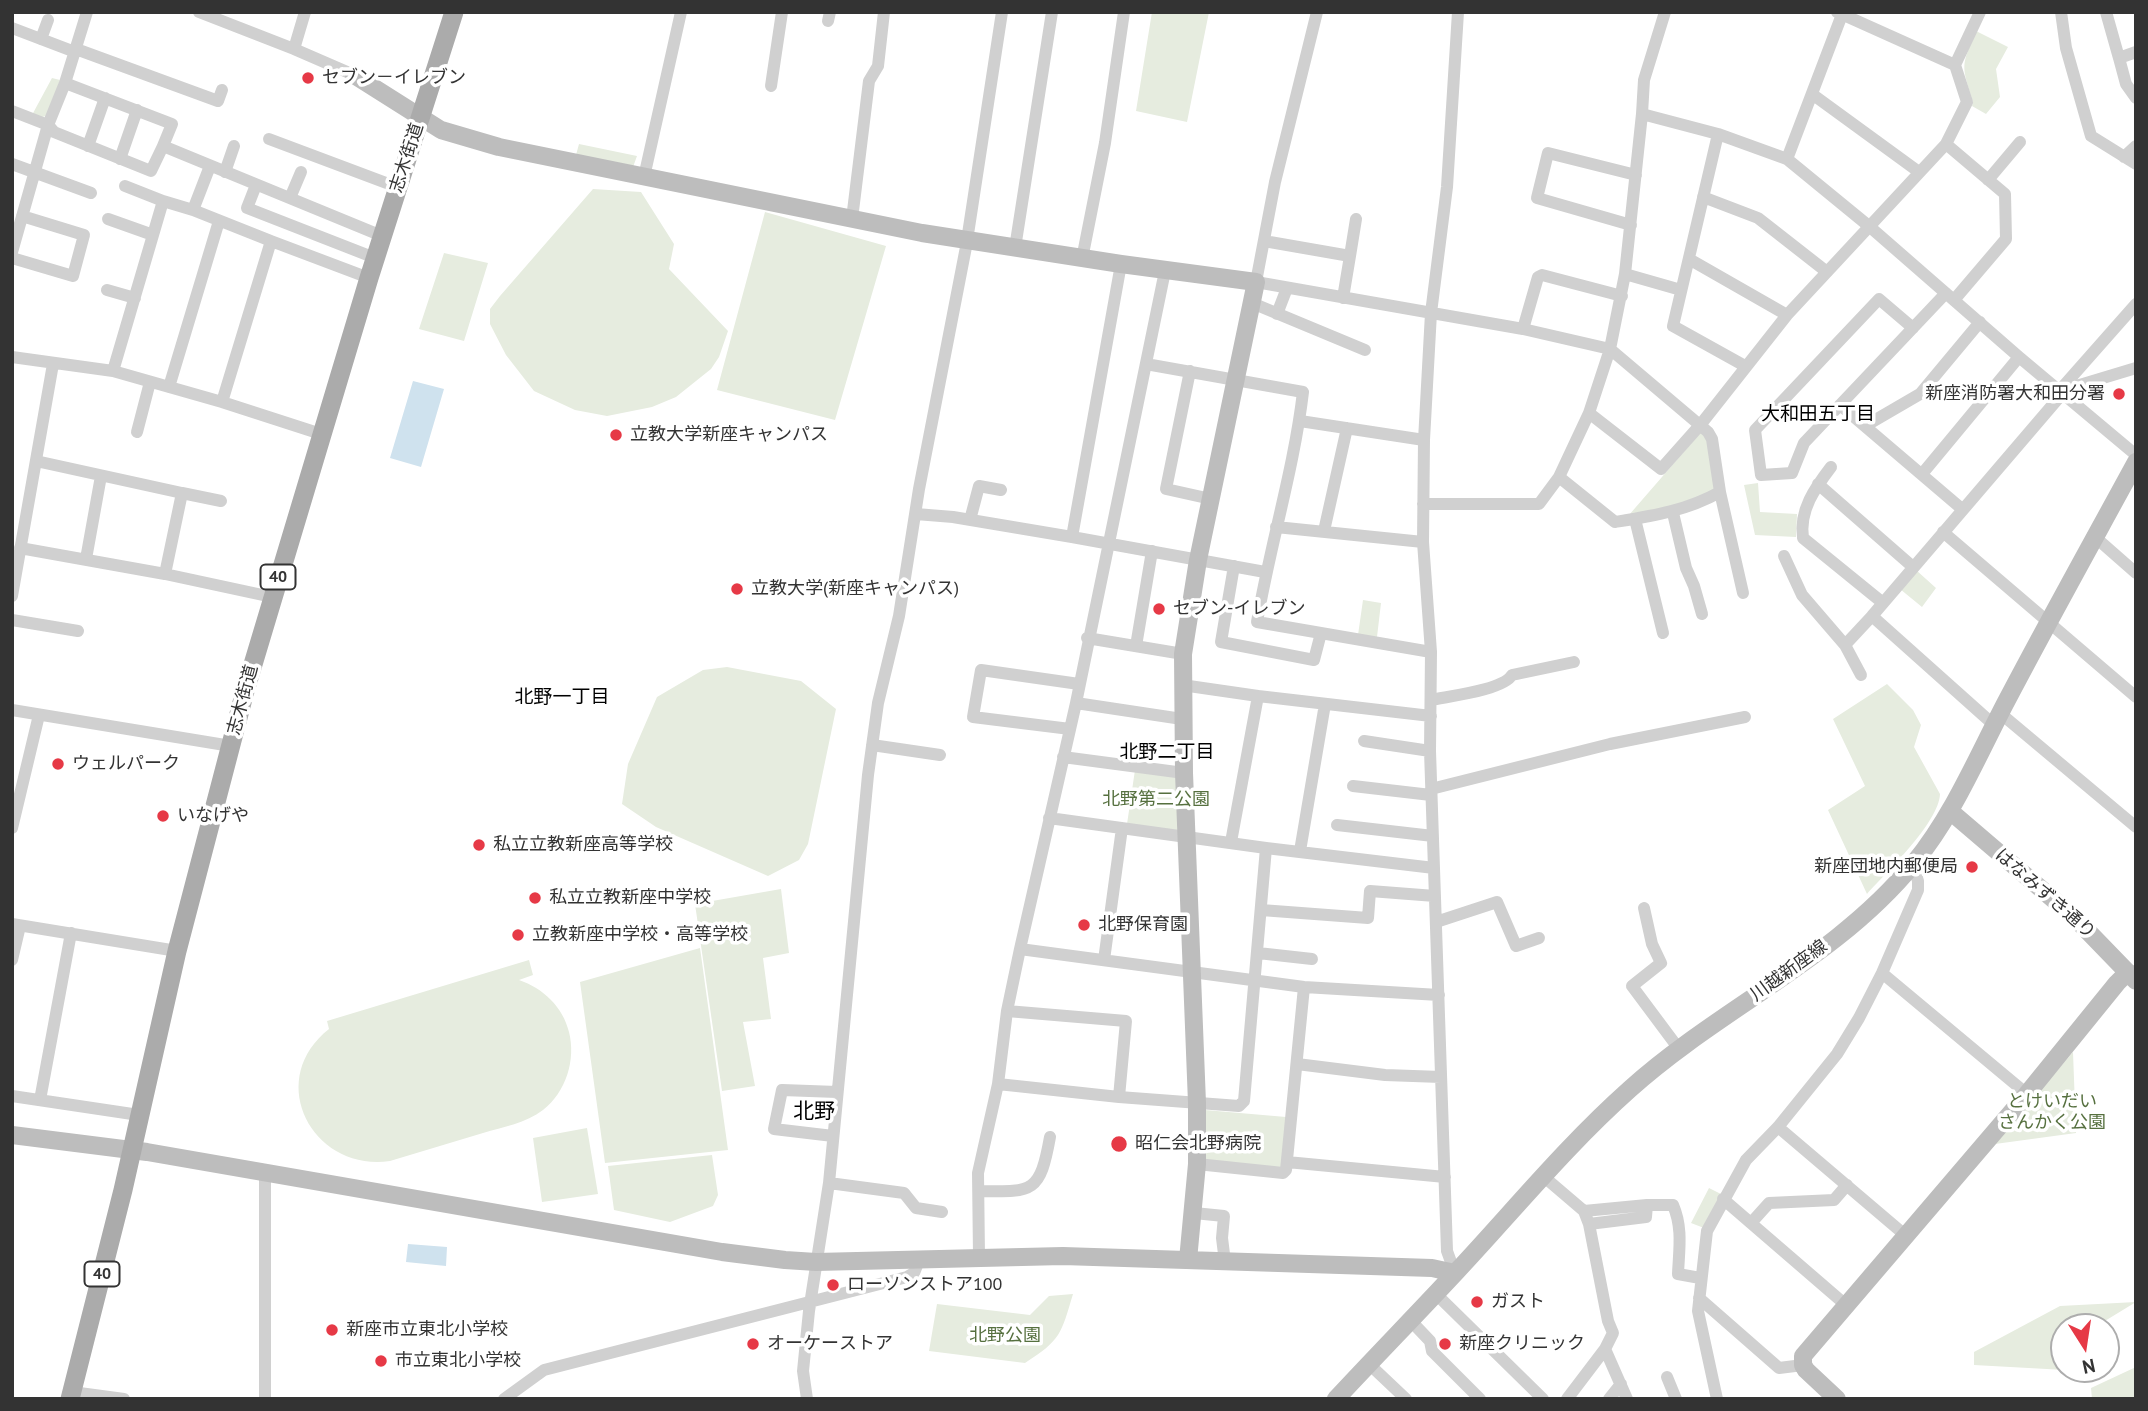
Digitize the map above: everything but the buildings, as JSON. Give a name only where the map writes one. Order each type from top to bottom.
[{"type":"main road","name":"志木街道","points":[[71,1396],[132,1149],[177,951],[272,597],[397,187],[454,12]]},
{"type":"street","points":[[12,253],[48,125],[88,12]]},
{"type":"street","points":[[199,12],[225,17],[354,75],[441,130],[472,140],[965,240],[1165,271],[1256,282],[1523,329],[1610,349],[1700,424],[1712,439],[1720,492],[1743,593]]},
{"type":"street","points":[[294,48],[305,12]]},
{"type":"street","points":[[644,177],[681,12]]},
{"type":"street","points":[[771,86],[782,12]]},
{"type":"street","points":[[852,219],[869,81],[878,66],[884,12]]},
{"type":"street","points":[[807,1399],[803,1371],[829,1183],[872,745],[878,703],[899,616],[919,489],[966,247],[1002,12]]},
{"type":"street","points":[[1015,248],[1052,12]]},
{"type":"street","points":[[1083,259],[1105,144],[1124,12]]},
{"type":"street","points":[[1188,1260],[1194,1213],[1198,1103],[1182,719],[1183,653],[1198,560],[1275,182],[1317,12]]},
{"type":"street","points":[[1455,1273],[1447,1251],[1431,792],[1431,652],[1423,504],[1431,313],[1447,187],[1458,12]]},
{"type":"street","points":[[1423,504],[1539,504],[1559,477],[1590,412],[1610,349],[1625,274],[1644,80],[1665,12]]},
{"type":"street","points":[[1590,412],[1661,469],[1787,315],[1946,144],[1967,102],[1955,65],[1980,12]]},
{"type":"street","points":[[2061,12],[2066,48],[2091,136],[2136,164]]},
{"type":"street","points":[[2106,12],[2126,84],[2136,98]]},
{"type":"street","points":[[1787,159],[1841,13],[1955,65]]},
{"type":"street","points":[[41,39],[48,20]]},
{"type":"street","points":[[12,28],[218,101],[222,90]]},
{"type":"street","points":[[2119,58],[2136,52]]},
{"type":"street","points":[[12,111],[48,125],[54,132],[151,171],[172,124],[65,83]]},
{"type":"street","points":[[1812,94],[1919,172]]},
{"type":"street","points":[[88,146],[105,99]]},
{"type":"street","points":[[120,159],[137,110]]},
{"type":"street","points":[[1642,114],[1718,134],[1787,159],[2136,455]]},
{"type":"street","points":[[1718,134],[1674,321],[1676,328],[1745,366]]},
{"type":"street","points":[[269,139],[397,187]]},
{"type":"street","points":[[1988,180],[2020,142]]},
{"type":"street","points":[[1913,328],[1880,299],[1755,430],[1760,475],[1792,473],[1804,443],[1913,328],[1950,296],[2006,240],[2005,194],[1946,144]]},
{"type":"street","points":[[163,146],[382,236]]},
{"type":"street","points":[[225,172],[234,146]]},
{"type":"street","points":[[2124,157],[2136,146]]},
{"type":"street","points":[[1631,225],[1537,198],[1548,153],[1636,175]]},
{"type":"street","points":[[12,164],[91,193]]},
{"type":"street","points":[[194,211],[210,166]]},
{"type":"street","points":[[290,198],[301,172]]},
{"type":"street","points":[[256,185],[247,208],[375,258]]},
{"type":"street","points":[[125,186],[369,278]]},
{"type":"street","points":[[1703,197],[1758,218],[1827,272]]},
{"type":"street","points":[[113,372],[163,201]]},
{"type":"street","points":[[12,258],[73,276],[84,235],[22,216]]},
{"type":"street","points":[[108,219],[153,235]]},
{"type":"street","points":[[1343,298],[1356,219]]},
{"type":"street","points":[[169,387],[219,221]]},
{"type":"street","points":[[222,402],[271,240]]},
{"type":"street","points":[[1264,241],[1350,256]]},
{"type":"street","points":[[1689,260],[1787,315]]},
{"type":"street","points":[[1072,537],[1121,264]]},
{"type":"street","points":[[979,1256],[978,1172],[998,1084],[1007,1011],[1076,703],[1087,638],[1165,271]]},
{"type":"street","points":[[1625,274],[1681,290]]},
{"type":"street","points":[[1523,329],[1538,277],[1542,275],[1622,296]]},
{"type":"street","points":[[1277,314],[1287,288]]},
{"type":"street","points":[[107,290],[135,298]]},
{"type":"street","points":[[1252,303],[1365,350]]},
{"type":"street","points":[[1845,645],[2136,304]]},
{"type":"street","points":[[1865,426],[1920,394],[1980,322]]},
{"type":"street","points":[[12,357],[113,372],[222,402],[321,434]]},
{"type":"street","points":[[1922,474],[2019,358]]},
{"type":"street","points":[[12,596],[54,364]]},
{"type":"street","points":[[1146,364],[1303,392],[1300,421],[1265,572],[1257,622],[1431,652]]},
{"type":"street","points":[[2061,392],[2136,368]]},
{"type":"street","points":[[1190,371],[1166,489],[1211,499]]},
{"type":"street","points":[[137,432],[150,382]]},
{"type":"street","points":[[1840,405],[1962,509]]},
{"type":"street","points":[[1300,421],[1424,440]]},
{"type":"street","points":[[1324,531],[1348,428]]},
{"type":"street","points":[[36,461],[222,501]]},
{"type":"street","name":"川越新座線","points":[[1345,1396],[1369,1364],[1543,1176],[1631,1088],[1679,1049],[1819,951],[1873,906],[1913,865],[1950,811],[2136,462]]},
{"type":"street","points":[[1831,467],[1807,505],[1801,524],[1804,538],[1883,603]]},
{"type":"street","points":[[86,559],[101,475]]},
{"type":"street","points":[[1559,477],[1615,522],[1673,513],[1720,492]]},
{"type":"street","points":[[1818,484],[1913,567]]},
{"type":"street","points":[[970,520],[979,486],[1001,490]]},
{"type":"street","points":[[165,574],[181,493]]},
{"type":"street","points":[[1673,513],[1686,568],[1702,614]]},
{"type":"street","points":[[916,514],[970,520],[1265,572]]},
{"type":"street","points":[[1635,519],[1663,633]]},
{"type":"street","points":[[1276,527],[1423,542]]},
{"type":"street","points":[[1943,532],[2136,697]]},
{"type":"street","points":[[2095,537],[2136,573]]},
{"type":"street","points":[[20,548],[165,574],[272,597]]},
{"type":"street","points":[[1136,646],[1152,551]]},
{"type":"street","points":[[1784,556],[1802,594],[1845,645],[1861,675]]},
{"type":"street","points":[[1234,566],[1221,642],[1314,660],[1321,633]]},
{"type":"street","points":[[1872,616],[1997,719],[2136,827]]},
{"type":"street","points":[[12,620],[78,631]]},
{"type":"street","points":[[1087,638],[1183,653]]},
{"type":"street","points":[[1431,700],[1489,688],[1509,680],[1512,675],[1574,662]]},
{"type":"street","points":[[1070,729],[973,717],[981,670],[1079,684]]},
{"type":"street","points":[[1182,685],[1431,716]]},
{"type":"street","points":[[1231,842],[1258,696]]},
{"type":"street","points":[[1076,703],[1182,719]]},
{"type":"street","points":[[1300,851],[1325,704]]},
{"type":"street","points":[[12,710],[231,746]]},
{"type":"street","points":[[12,828],[39,715]]},
{"type":"street","points":[[1353,786],[1431,792],[1610,744],[1745,718]]},
{"type":"street","points":[[1364,741],[1430,751]]},
{"type":"street","points":[[872,745],[940,755]]},
{"type":"street","points":[[1063,757],[1184,773]]},
{"type":"street","name":"はなみずき通り","points":[[1950,811],[2074,917],[2132,976]]},
{"type":"street","points":[[1049,818],[1266,848],[1434,867]]},
{"type":"street","points":[[1337,825],[1433,836]]},
{"type":"street","points":[[1104,960],[1122,828]]},
{"type":"street","points":[[998,1084],[1239,1106],[1244,1101],[1266,848]]},
{"type":"street","points":[[1717,1399],[1698,1311],[1707,1231],[1746,1160],[1779,1127],[1832,1063],[1859,1018],[1918,890],[1913,865]]},
{"type":"street","points":[[1261,910],[1368,918],[1370,891],[1434,896]]},
{"type":"street","points":[[1436,922],[1497,902],[1516,946],[1539,938]]},
{"type":"street","points":[[1644,908],[1652,944],[1661,963],[1632,986],[1679,1049]]},
{"type":"street","points":[[12,960],[16,925],[177,951]]},
{"type":"street","points":[[40,1100],[71,933]]},
{"type":"street","points":[[1020,949],[1304,987],[1439,995]]},
{"type":"street","points":[[1258,953],[1312,959]]},
{"type":"street","points":[[1882,973],[2027,1094]]},
{"type":"street","points":[[1838,1399],[1803,1365],[1803,1356],[2027,1094],[2117,983],[2132,976]]},
{"type":"street","points":[[1197,1164],[1283,1173],[1286,1170],[1304,987]]},
{"type":"street","points":[[1007,1011],[1126,1021],[1119,1097]]},
{"type":"street","points":[[1297,1064],[1385,1076],[1441,1077]]},
{"type":"street","points":[[833,1136],[774,1129],[782,1090],[837,1093]]},
{"type":"street","points":[[12,1096],[139,1115]]},
{"type":"street","points":[[1779,1127],[1905,1235]]},
{"type":"street","points":[[12,1135],[132,1149],[785,1261],[1063,1256],[1432,1268],[1455,1273]]},
{"type":"street","points":[[980,1191],[1018,1192],[1035,1182],[1041,1174],[1050,1137]]},
{"type":"street","points":[[1287,1162],[1445,1177]]},
{"type":"street","points":[[265,1172],[265,1399]]},
{"type":"street","points":[[1543,1176],[1584,1211],[1613,1333],[1605,1349],[1567,1399]]},
{"type":"street","points":[[829,1183],[904,1192],[916,1208],[942,1212]]},
{"type":"street","points":[[1751,1223],[1769,1203],[1834,1200],[1847,1185]]},
{"type":"street","points":[[1723,1199],[1847,1306]]},
{"type":"street","points":[[1589,1224],[1646,1217],[1647,1205]]},
{"type":"street","points":[[1584,1211],[1673,1205],[1680,1233],[1678,1274],[1700,1278]]},
{"type":"street","points":[[1194,1213],[1224,1216],[1222,1238],[1225,1262]]},
{"type":"street","points":[[504,1399],[544,1370],[908,1277],[914,1273],[920,1258]]},
{"type":"street","points":[[1435,1293],[1543,1399]]},
{"type":"street","points":[[1699,1298],[1779,1368],[1803,1365]]},
{"type":"street","points":[[1410,1320],[1430,1341],[1432,1351],[1480,1399]]},
{"type":"street","points":[[1605,1349],[1627,1399]]},
{"type":"street","points":[[1369,1364],[1406,1399]]},
{"type":"street","points":[[1667,1377],[1676,1399]]},
{"type":"street","points":[[1609,1399],[1620,1384]]},
{"type":"street","points":[[71,1396],[124,1399]]},
{"type":"green space","points":[[1152,12],[1209,12],[1187,122],[1136,111]]},
{"type":"green space","points":[[1976,31],[2008,47],[1996,69],[2000,97],[1986,114],[1972,106],[1964,66]]},
{"type":"green space","points":[[52,78],[60,80],[48,115],[40,118],[32,115]]},
{"type":"green space","points":[[579,144],[637,156],[633,167],[576,155]]},
{"type":"green space","points":[[593,189],[641,192],[674,244],[669,269],[728,331],[719,357],[711,369],[676,397],[652,407],[607,416],[575,410],[534,391],[506,355],[490,324],[490,309]]},
{"type":"green space","points":[[765,212],[886,246],[835,420],[717,390]]},
{"type":"green space","points":[[444,253],[488,263],[464,341],[419,329]]},
{"type":"green space","points":[[1701,432],[1708,440],[1714,489],[1689,503],[1629,515]]},
{"type":"green space","points":[[1758,483],[1760,512],[1797,514],[1796,537],[1755,535],[1744,485]]},
{"type":"green space","points":[[1916,570],[1936,588],[1922,607],[1900,589]]},
{"type":"green space","points":[[1363,600],[1381,603],[1377,637],[1358,635]]},
{"type":"green space","points":[[727,667],[801,681],[836,709],[808,844],[799,860],[768,876],[656,827],[622,804],[628,764],[657,697],[703,670]]},
{"type":"green space","points":[[1887,684],[1913,710],[1921,725],[1914,747],[1940,794],[1931,818],[1922,832],[1867,894],[1828,810],[1865,786],[1833,719]]},
{"type":"green space","name":"北野第二公園","points":[[1135,770],[1181,776],[1182,833],[1127,824]]},
{"type":"green space","points":[[781,889],[789,953],[763,958],[771,1019],[743,1022],[755,1086],[722,1091],[695,904]]},
{"type":"green space","points":[[700,948],[728,1150],[605,1163],[580,982]]},
{"type":"green space","points":[[529,960],[533,975],[519,980],[544,993],[557,1007],[566,1023],[571,1043],[570,1064],[563,1085],[543,1110],[514,1124],[390,1161],[362,1161],[338,1152],[319,1138],[306,1118],[299,1096],[300,1073],[310,1050],[329,1029],[327,1021]]},
{"type":"green space","name":"とけいだい さんかく公園","points":[[2073,1052],[2076,1133],[1995,1144]]},
{"type":"green space","points":[[1205,1110],[1286,1117],[1282,1168],[1204,1161]]},
{"type":"green space","points":[[587,1128],[598,1194],[542,1202],[533,1138]]},
{"type":"green space","points":[[712,1155],[718,1195],[713,1206],[670,1222],[614,1210],[608,1166]]},
{"type":"green space","points":[[1709,1188],[1721,1194],[1704,1228],[1691,1223]]},
{"type":"green space","name":"北野公園","points":[[1073,1294],[1058,1335],[1046,1348],[1025,1363],[929,1351],[937,1304],[1030,1315],[1049,1296]]},
{"type":"green space","points":[[2136,1302],[2118,1313],[2050,1313],[2050,1369],[1974,1365],[1974,1352],[2060,1306]]},
{"type":"green space","points":[[2136,1367],[2136,1399],[2092,1399],[2091,1388],[2102,1383],[2120,1383],[2120,1374]]},
{"type":"water","points":[[413,381],[444,389],[421,467],[390,458]]},
{"type":"water","points":[[408,1244],[447,1247],[446,1266],[406,1262]]},
{"type":"place","name":"セブン－イレブン","points":[[308,78]]},
{"type":"place","name":"新座消防署大和田分署","points":[[2119,394]]},
{"type":"place","name":"立教大学新座キャンパス","points":[[616,435]]},
{"type":"place","name":"立教大学(新座キャンパス)","points":[[737,589]]},
{"type":"place","name":"セブン-イレブン","points":[[1159,609]]},
{"type":"place","name":"ウェルパーク","points":[[58,764]]},
{"type":"place","name":"いなげや","points":[[163,816]]},
{"type":"place","name":"私立立教新座高等学校","points":[[479,845]]},
{"type":"place","name":"新座団地内郵便局","points":[[1972,867]]},
{"type":"place","name":"私立立教新座中学校","points":[[535,898]]},
{"type":"place","name":"北野保育園","points":[[1084,925]]},
{"type":"place","name":"立教新座中学校・高等学校","points":[[518,935]]},
{"type":"place","name":"昭仁会北野病院","points":[[1119,1144]]},
{"type":"place","name":"ローソンストア100","points":[[833,1285]]},
{"type":"place","name":"ガスト","points":[[1477,1302]]},
{"type":"place","name":"新座市立東北小学校","points":[[332,1330]]},
{"type":"place","name":"オーケーストア","points":[[753,1344]]},
{"type":"place","name":"新座クリニック","points":[[1445,1344]]},
{"type":"place","name":"市立東北小学校","points":[[381,1361]]},
{"type":"district","name":"大和田五丁目","points":[[1818,415]]},
{"type":"district","name":"北野一丁目","points":[[562,698]]},
{"type":"district","name":"北野二丁目","points":[[1167,753]]},
{"type":"district","name":"北野","points":[[814,1112]]}]
